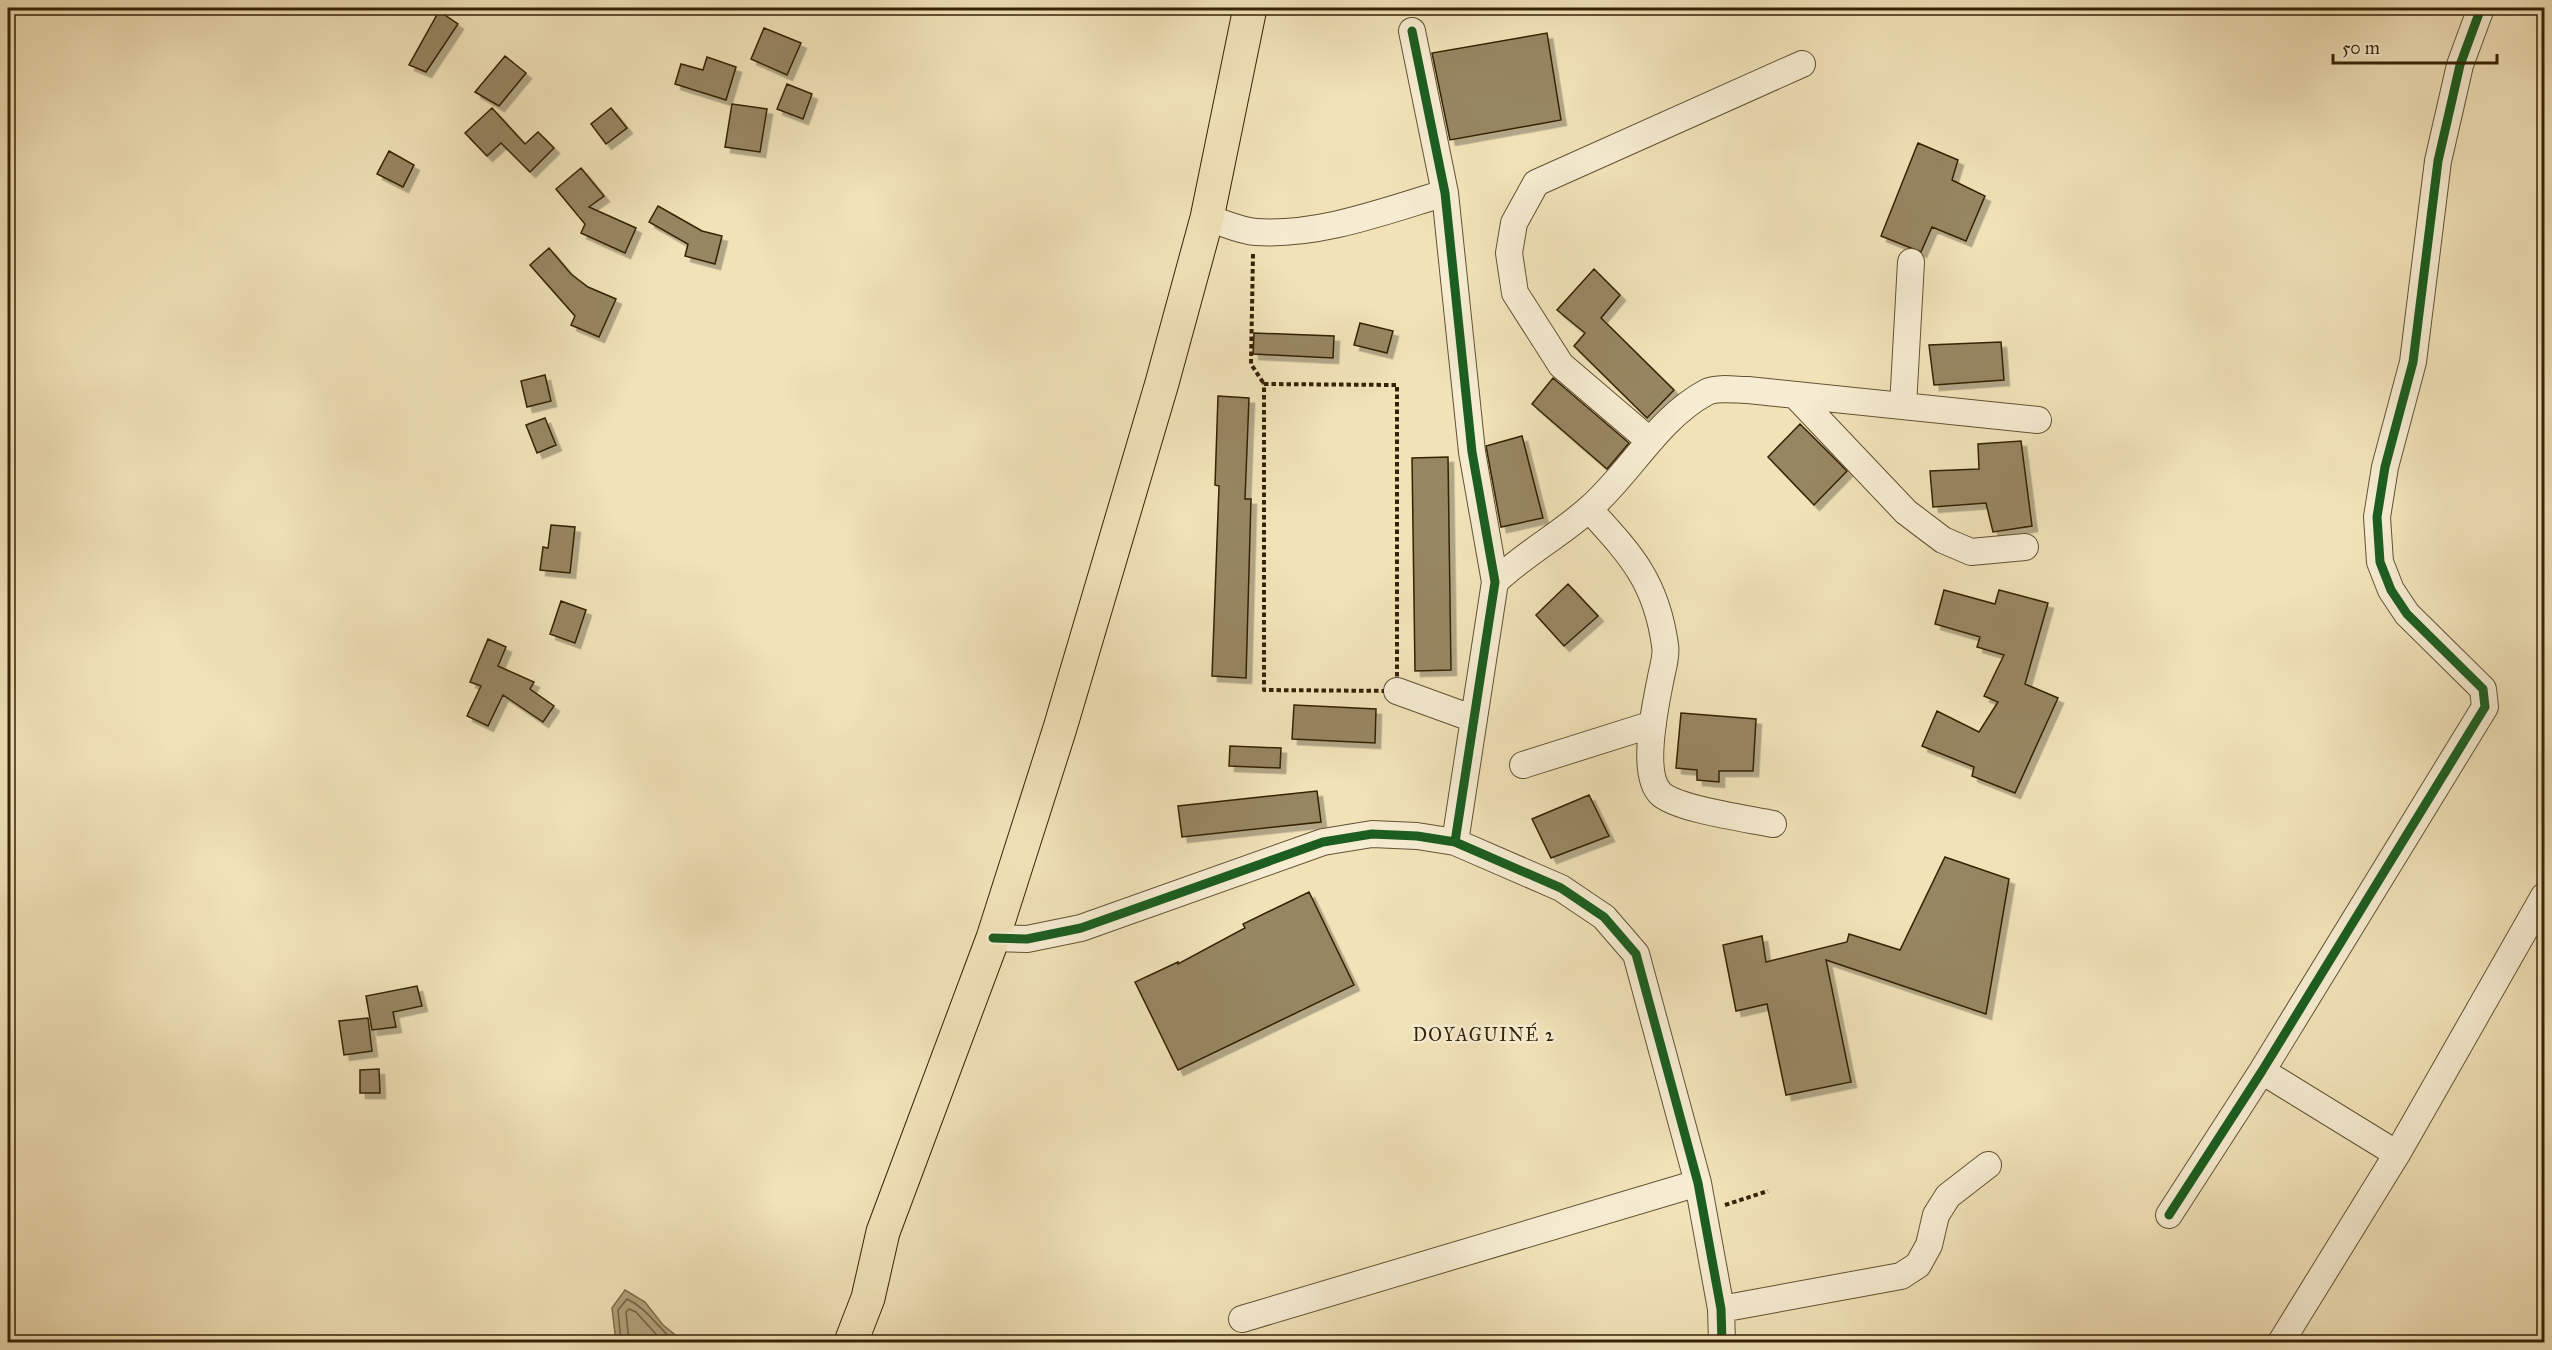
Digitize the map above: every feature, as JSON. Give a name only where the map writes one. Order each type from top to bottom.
[{"type":"main road","points":[[851,1342],[868,1298],[883,1232],[993,938],[1063,716],[1162,383],[1207,218],[1250,8]]},
{"type":"main road","points":[[828,1342],[848,1289],[883,1232]]},
{"type":"street","points":[[2169,1215],[2262,1071],[2485,707],[2482,689],[2407,614],[2391,590],[2380,562],[2377,518],[2385,467],[2414,363],[2438,161],[2460,65],[2481,8]]},
{"type":"street","points":[[1412,32],[1445,193],[1472,452],[1495,582],[1455,842]]},
{"type":"street","points":[[1650,441],[1561,365],[1515,293],[1509,253],[1514,223],[1536,183],[1802,64]]},
{"type":"street","points":[[1207,218],[1253,232],[1287,232],[1358,219],[1445,193]]},
{"type":"street","points":[[1903,406],[1911,262]]},
{"type":"street","points":[[1495,582],[1516,562],[1589,509],[1619,479],[1679,409],[1710,390],[1748,390],[2038,420]]},
{"type":"street","points":[[1795,395],[1906,512],[1943,540],[1971,552],[2025,547]]},
{"type":"street","points":[[1589,509],[1630,554],[1654,596],[1666,648],[1653,724],[1651,775],[1660,794],[1688,807],[1773,824]]},
{"type":"street","points":[[1397,691],[1474,719]]},
{"type":"street","points":[[1523,765],[1653,724]]},
{"type":"street","points":[[993,938],[1027,939],[1081,928],[1323,842],[1371,834],[1417,836],[1455,842],[1561,888],[1604,917],[1636,954],[1698,1183],[1721,1310],[1722,1342]]},
{"type":"street","points":[[2281,1342],[2397,1154],[2544,896]]},
{"type":"street","points":[[2262,1071],[2397,1154]]},
{"type":"street","points":[[1721,1310],[1901,1276],[1918,1265],[1929,1245],[1936,1215],[1948,1196],[1988,1165]]},
{"type":"street","points":[[1242,1319],[1698,1183]]},
{"type":"path","points":[[1253,232],[1251,364],[1264,384],[1264,690],[1397,691],[1398,385],[1264,384]]},
{"type":"path","points":[[1704,1212],[1768,1191]]},
{"type":"water","points":[[625,1290],[645,1302],[663,1325],[684,1342],[616,1342],[612,1308]]},
{"type":"building","points":[[439,11],[458,24],[426,72],[409,65]]},
{"type":"building","points":[[764,28],[801,43],[787,75],[751,59]]},
{"type":"building","points":[[1547,33],[1561,120],[1450,140],[1432,53]]},
{"type":"building","points":[[505,56],[526,73],[499,106],[475,92]]},
{"type":"building","points":[[707,57],[736,67],[726,100],[675,84],[681,64],[703,70]]},
{"type":"building","points":[[787,84],[812,94],[803,119],[777,109]]},
{"type":"building","points":[[732,104],[767,109],[760,152],[725,147]]},
{"type":"building","points":[[492,108],[525,144],[538,132],[554,148],[530,172],[501,143],[487,156],[465,133]]},
{"type":"building","points":[[611,108],[627,128],[606,144],[591,124]]},
{"type":"building","points":[[1918,143],[1958,160],[1952,180],[1985,196],[1966,241],[1932,227],[1921,252],[1881,236]]},
{"type":"building","points":[[389,151],[414,165],[403,187],[377,174]]},
{"type":"building","points":[[581,168],[604,196],[589,207],[636,228],[625,253],[581,233],[585,224],[556,189]]},
{"type":"building","points":[[658,206],[702,231],[722,236],[715,264],[685,256],[688,244],[649,222]]},
{"type":"building","points":[[549,248],[571,274],[588,287],[616,299],[599,337],[571,325],[575,316],[530,265]]},
{"type":"building","points":[[1594,269],[1620,295],[1601,318],[1674,390],[1647,418],[1574,346],[1585,333],[1557,310]]},
{"type":"building","points":[[1360,323],[1393,331],[1387,353],[1354,345]]},
{"type":"building","points":[[1254,333],[1334,336],[1333,358],[1253,354]]},
{"type":"building","points":[[2001,342],[2004,380],[1934,385],[1929,345]]},
{"type":"building","points":[[545,375],[551,401],[527,407],[521,381]]},
{"type":"building","points":[[1553,378],[1629,443],[1607,469],[1532,404]]},
{"type":"building","points":[[1218,396],[1249,398],[1245,499],[1251,499],[1246,678],[1212,676],[1219,486],[1215,485]]},
{"type":"building","points":[[545,418],[556,445],[537,453],[526,425]]},
{"type":"building","points":[[1800,424],[1847,471],[1814,505],[1768,457]]},
{"type":"building","points":[[1522,436],[1543,518],[1501,527],[1486,446]]},
{"type":"building","points":[[2021,441],[2032,526],[1993,532],[1986,503],[1933,507],[1930,471],[1979,469],[1978,444]]},
{"type":"building","points":[[1448,457],[1451,670],[1415,671],[1412,458]]},
{"type":"building","points":[[551,525],[575,527],[570,573],[540,570],[543,547],[548,548]]},
{"type":"building","points":[[1568,584],[1598,616],[1564,646],[1536,615]]},
{"type":"building","points":[[1944,590],[1995,604],[1999,590],[2048,603],[2025,684],[2058,698],[2015,793],[1972,776],[1974,767],[1922,746],[1937,711],[1979,732],[1998,702],[1984,696],[2004,655],[1977,647],[1980,637],[1935,624]]},
{"type":"building","points":[[561,601],[586,610],[575,643],[550,634]]},
{"type":"building","points":[[488,639],[506,647],[498,666],[534,682],[530,689],[554,706],[543,722],[503,695],[488,726],[467,716],[481,686],[470,682]]},
{"type":"building","points":[[1294,705],[1376,709],[1375,743],[1292,739]]},
{"type":"building","points":[[1681,713],[1756,719],[1753,771],[1719,771],[1719,782],[1697,780],[1697,770],[1676,768]]},
{"type":"building","points":[[1230,746],[1281,748],[1280,768],[1229,766]]},
{"type":"building","points":[[1317,791],[1321,822],[1182,837],[1178,806]]},
{"type":"building","points":[[1589,795],[1609,836],[1551,858],[1532,819]]},
{"type":"building","points":[[1945,857],[2009,879],[1986,1014],[1826,960],[1851,1082],[1786,1095],[1767,1004],[1736,1011],[1723,945],[1762,936],[1766,962],[1847,942],[1849,934],[1900,950]]},
{"type":"building","points":[[1309,892],[1354,985],[1178,1070],[1135,982],[1178,962],[1178,964],[1245,928],[1243,924]]},
{"type":"building","points":[[417,986],[422,1006],[393,1012],[396,1027],[372,1030],[366,996]]},
{"type":"building","points":[[368,1018],[372,1051],[344,1055],[339,1021]]},
{"type":"building","points":[[379,1069],[380,1093],[360,1093],[360,1070]]},
{"type":"cycle path","points":[[2169,1215],[2262,1071],[2485,707],[2483,689],[2407,614],[2391,590],[2380,562],[2377,517],[2385,467],[2413,362],[2438,161],[2460,65],[2481,8]]},
{"type":"cycle path","points":[[1412,31],[1445,193],[1472,452],[1495,582],[1455,842]]},
{"type":"cycle path","points":[[993,938],[1027,939],[1081,928],[1323,842],[1372,834],[1417,836],[1455,842],[1561,888],[1604,917],[1636,954],[1698,1183],[1721,1309],[1722,1342]]},
{"type":"district","name":"DOYAGUINÉ 2","points":[[1484,1035]]}]
